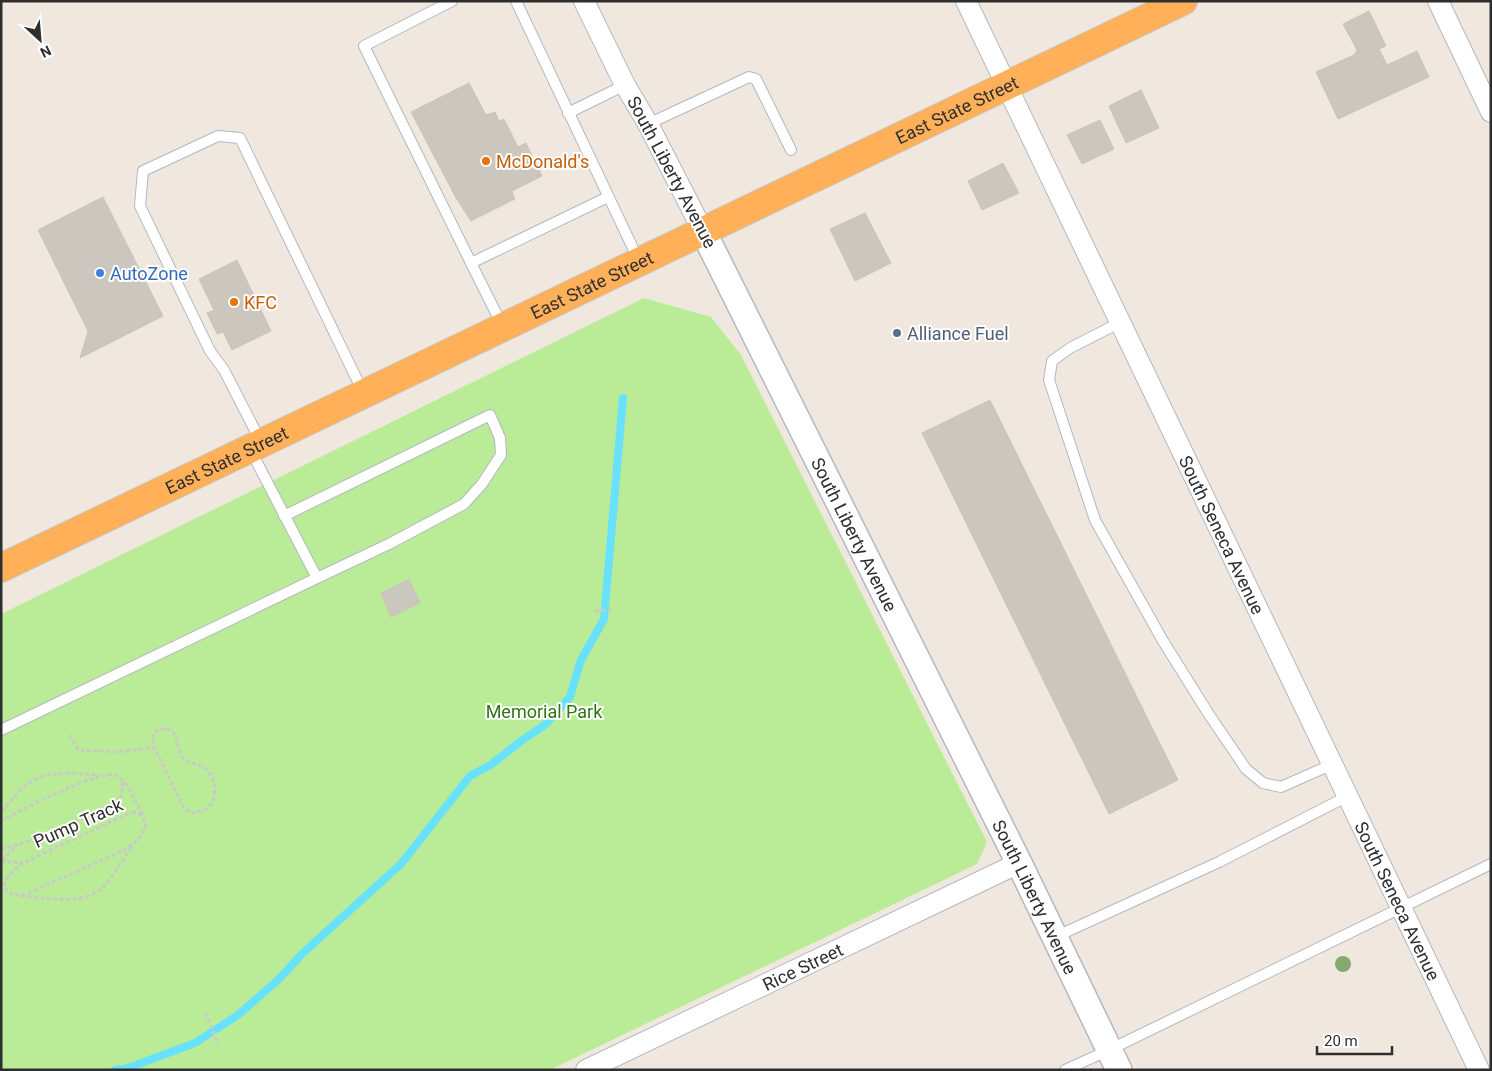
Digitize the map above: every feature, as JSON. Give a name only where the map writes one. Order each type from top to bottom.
[{"type":"highway","name":"East State Street","points":[[1,568],[1007,85],[1167,5]]},
{"type":"street","name":"South Liberty Avenue","points":[[584,1],[625,85],[648,124],[703,231],[1019,863],[1114,1060]]},
{"type":"street","name":"South Seneca Avenue","points":[[966,1],[1479,1070]]},
{"type":"street","points":[[1438,1],[1491,112]]},
{"type":"street","name":"Rice Street","points":[[586,1070],[1019,863]]},
{"type":"lane","points":[[452,1],[364,46],[503,327]]},
{"type":"lane","points":[[516,1],[640,262]]},
{"type":"lane","points":[[648,124],[749,77],[756,79],[791,150]]},
{"type":"lane","points":[[568,113],[625,85]]},
{"type":"lane","points":[[317,578],[284,516],[224,370],[210,352],[140,206],[143,171],[218,136],[240,138],[364,393]]},
{"type":"lane","points":[[471,263],[608,196]]},
{"type":"lane","points":[[1121,322],[1070,348],[1052,361],[1049,380],[1095,520],[1163,641],[1246,769],[1262,783],[1281,787],[1333,764]]},
{"type":"lane","points":[[1,730],[389,544],[464,504],[482,484],[501,455],[500,438],[490,415],[284,516]]},
{"type":"lane","points":[[1055,938],[1219,862],[1348,796]]},
{"type":"lane","points":[[1065,1070],[1114,1060],[1401,907],[1491,864]]},
{"type":"path","points":[[595,611],[613,610]]},
{"type":"path","points":[[166,729],[173,732],[177,738],[183,758],[206,769],[215,785],[212,802],[208,808],[191,813],[184,808],[154,746],[152,739],[155,732],[166,729]]},
{"type":"path","points":[[70,735],[78,750],[118,752],[154,746]]},
{"type":"path","name":"Pump Track","points":[[1,811],[30,782],[45,776],[61,774],[115,775],[124,781],[144,818],[146,824],[144,831],[106,885],[97,892],[84,897],[70,899],[15,896],[7,892],[4,886],[10,873],[23,863],[132,812],[138,813],[144,818]]},
{"type":"path","name":"Pump Track","points":[[1,821],[64,790],[102,775]]},
{"type":"path","name":"Pump Track","points":[[1,849],[16,846],[110,805],[121,798],[124,781]]},
{"type":"path","points":[[15,896],[27,894],[122,851],[135,843]]},
{"type":"path","name":"Pump Track","points":[[1,861],[16,846]]},
{"type":"path","name":"Pump Track","points":[[1,861],[23,863]]},
{"type":"path","points":[[206,1013],[218,1045]]},
{"type":"green space","name":"Memorial Park","points":[[644,298],[711,317],[741,355],[987,842],[977,864],[550,1070],[1,1070],[1,614]]},
{"type":"building","points":[[1369,11],[1386,46],[1379,49],[1387,65],[1417,51],[1429,77],[1338,119],[1316,72],[1354,55],[1357,50],[1343,24]]},
{"type":"building","name":"McDonald's","points":[[469,83],[486,115],[495,112],[499,121],[504,119],[518,147],[526,143],[542,176],[512,191],[515,199],[471,221],[456,198],[411,112]]},
{"type":"building","points":[[1141,90],[1159,128],[1126,143],[1109,106]]},
{"type":"building","points":[[1100,120],[1114,149],[1082,164],[1067,135]]},
{"type":"building","points":[[1003,163],[1019,193],[982,210],[968,181]]},
{"type":"building","name":"AutoZone","points":[[103,197],[163,316],[80,358],[88,331],[38,230]]},
{"type":"building","points":[[865,213],[891,263],[855,281],[830,229]]},
{"type":"building","name":"KFC","points":[[237,260],[271,331],[232,350],[223,332],[217,334],[207,313],[214,310],[199,279]]},
{"type":"building","points":[[990,400],[1178,780],[1109,814],[922,433]]},
{"type":"building","points":[[409,579],[420,603],[391,617],[381,593]]},
{"type":"waterway","points":[[115,1070],[128,1068],[195,1043],[238,1015],[401,864],[470,776],[492,764],[546,724],[570,697],[581,660],[604,619],[623,398]]},
{"type":"place","name":"McDonald's","points":[[486,161]]},
{"type":"place","name":"AutoZone","points":[[100,273]]},
{"type":"place","name":"KFC","points":[[234,302]]},
{"type":"place","name":"Alliance Fuel","points":[[897,333]]}]
